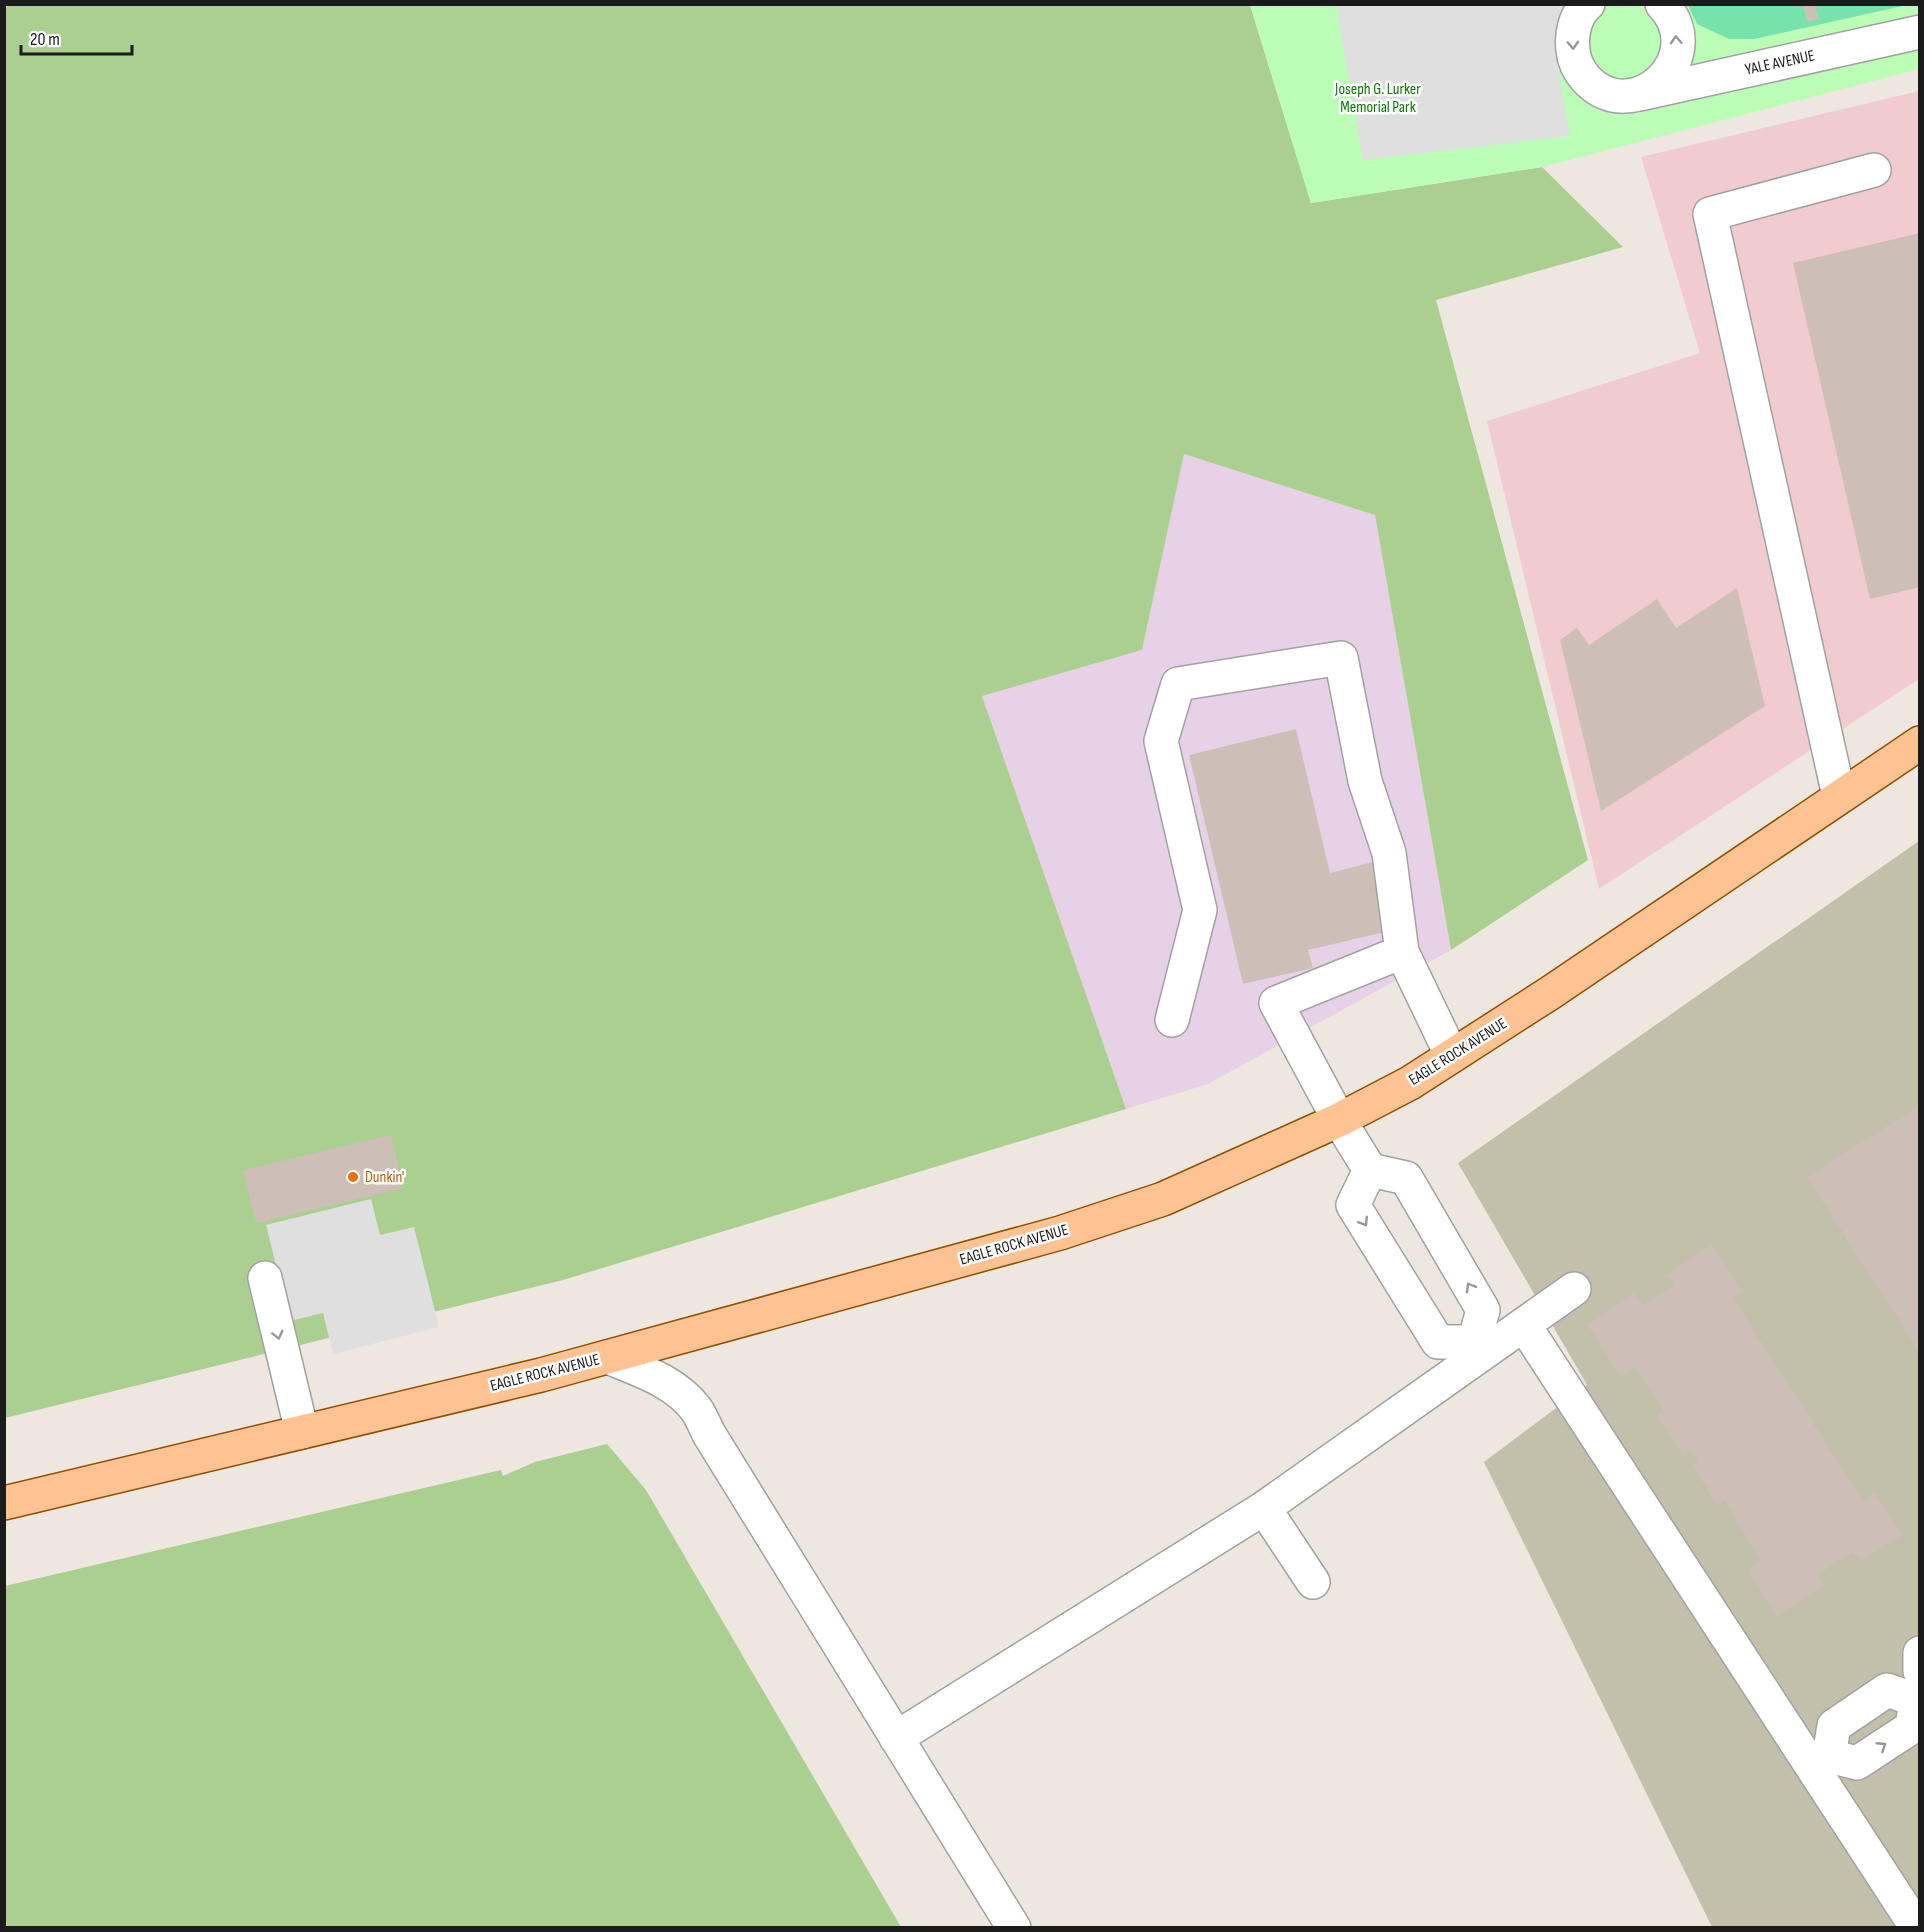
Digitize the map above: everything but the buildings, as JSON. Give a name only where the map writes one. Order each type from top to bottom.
[{"type":"main road","name":"EAGLE ROCK AVENUE","points":[[4,1503],[608,1357],[1060,1233],[1163,1199],[1338,1120],[1410,1083],[1550,993],[1920,743]]},
{"type":"street","name":"YALE AVENUE","points":[[1588,4],[1575,22],[1572,39],[1573,56],[1580,72],[1592,85],[1607,93],[1624,96],[1920,32]]},
{"type":"street","points":[[1640,94],[1657,85],[1669,72],[1676,56],[1678,38],[1674,21],[1662,4]]},
{"type":"street","points":[[1839,796],[1710,214],[1874,170]]},
{"type":"street","points":[[1172,1020],[1200,910],[1161,741],[1178,684],[1341,658],[1365,781],[1389,853],[1402,952],[1452,1056]]},
{"type":"street","points":[[1402,952],[1275,1003],[1338,1120],[1370,1170],[1406,1178],[1483,1310],[1478,1348]]},
{"type":"street","points":[[1370,1170],[1353,1205],[1438,1342],[1478,1348]]},
{"type":"street","points":[[265,1278],[302,1432]]},
{"type":"street","points":[[896,1738],[1264,1508],[1478,1348],[1524,1325],[1574,1289]]},
{"type":"street","points":[[1524,1325],[1821,1760],[1917,1928]]},
{"type":"street","points":[[608,1357],[658,1378],[683,1394],[697,1410],[715,1444],[1014,1928]]},
{"type":"street","points":[[1264,1508],[1313,1581]]},
{"type":"street","points":[[1821,1760],[1857,1763],[1912,1727],[1918,1690],[1920,1653]]},
{"type":"street","points":[[1821,1760],[1834,1726],[1887,1690],[1918,1690]]},
{"type":"shaded area","points":[[1336,5],[1569,5],[1554,45],[1570,136],[1363,160]]},
{"type":"shaded area","points":[[1919,91],[1919,679],[1599,889],[1487,421],[1700,353],[1641,157]]},
{"type":"shaded area","points":[[1184,453],[1375,515],[1451,950],[1208,1084],[1126,1109],[982,696],[1142,650]]},
{"type":"shaded area","points":[[1919,841],[1919,1927],[1712,1927],[1484,1462],[1587,1385],[1458,1163]]},
{"type":"shaded area","points":[[371,1199],[380,1235],[414,1227],[439,1327],[333,1354],[323,1313],[290,1321],[266,1225]]},
{"type":"green space","points":[[4,5],[1250,5],[1311,203],[1542,167],[1623,247],[1436,300],[1588,860],[1451,950],[1375,515],[1184,454],[1142,650],[982,696],[1126,1109],[563,1280],[5,1418]]},
{"type":"green space","name":"Joseph G. Lurker Memorial Park","points":[[1250,5],[1919,5],[1919,69],[1542,167],[1311,203]]},
{"type":"green space","points":[[1688,5],[1907,5],[1754,39],[1729,39],[1697,24]]},
{"type":"green space","points":[[607,1444],[646,1490],[901,1927],[5,1927],[5,1586],[501,1470],[503,1476],[535,1462]]},
{"type":"place","name":"Dunkin'","points":[[353,1177]]}]
